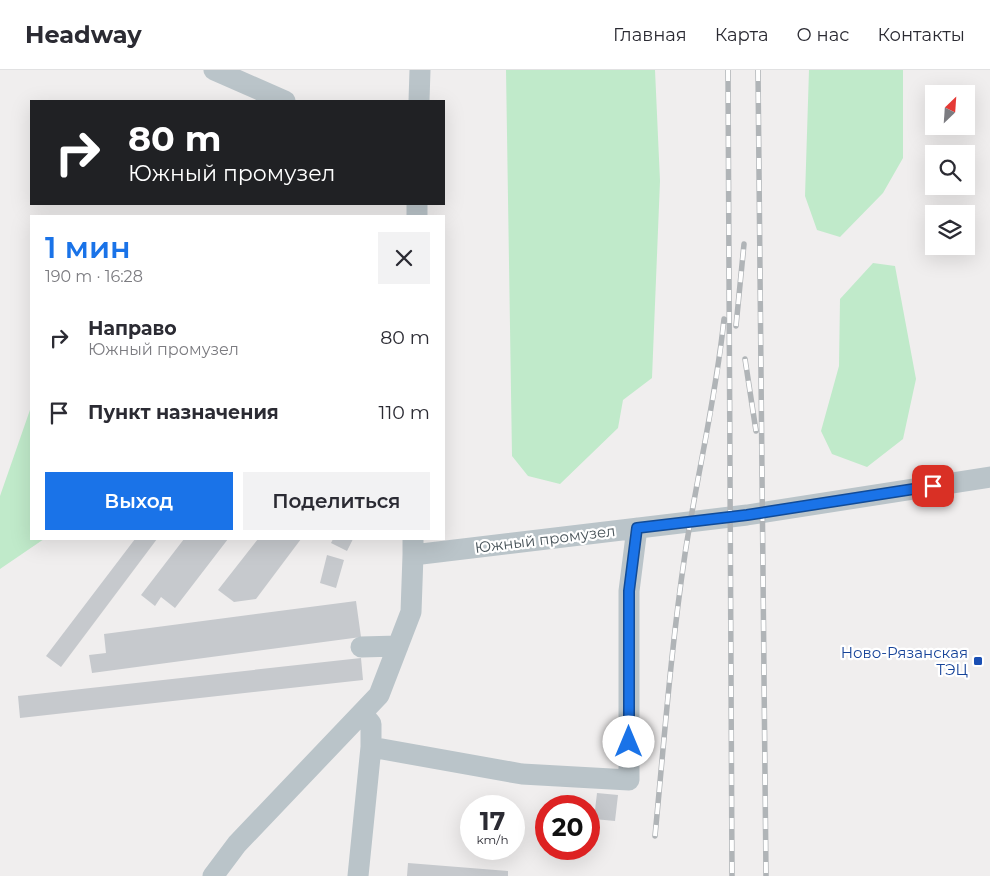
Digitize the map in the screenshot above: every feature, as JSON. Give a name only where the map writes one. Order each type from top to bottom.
[{"type":"street","points":[[214,70],[283,100]]},
{"type":"street","points":[[419,100],[420,70]]},
{"type":"street","name":"Южный промузел","points":[[413,547],[637,528],[747,515],[990,477]]},
{"type":"street","points":[[371,747],[522,774],[629,780],[629,591],[637,528]]},
{"type":"street","points":[[213,876],[237,844],[379,695],[411,612],[413,547]]},
{"type":"street","points":[[361,647],[398,646]]},
{"type":"street","points":[[358,876],[371,747],[371,724],[362,713]]},
{"type":"green space","points":[[506,70],[655,70],[660,181],[652,378],[623,400],[618,428],[560,484],[528,476],[512,456]]},
{"type":"green space","points":[[809,70],[903,70],[903,158],[883,193],[840,237],[817,230],[805,196]]},
{"type":"green space","points":[[873,263],[895,266],[916,379],[903,439],[867,467],[832,454],[821,431],[839,366],[840,299]]},
{"type":"green space","points":[[30,410],[30,540],[43,540],[0,569],[0,496]]},
{"type":"building","points":[[134,540],[156,540],[61,667],[46,656]]},
{"type":"building","points":[[183,540],[227,540],[175,608],[161,597],[155,606],[141,595]]},
{"type":"building","points":[[257,540],[300,540],[256,599],[234,602],[218,590]]},
{"type":"building","points":[[332,540],[352,540],[347,551],[331,543]]},
{"type":"building","points":[[327,555],[344,560],[336,588],[320,583]]},
{"type":"building","points":[[356,601],[361,637],[92,673],[89,655],[106,653],[104,634]]},
{"type":"building","points":[[361,658],[363,680],[20,718],[18,696]]},
{"type":"building","points":[[597,793],[618,795],[615,821],[600,820],[600,795],[597,795]]},
{"type":"building","points":[[408,863],[508,871],[508,876],[407,876]]},
{"type":"railway","points":[[728,70],[732,876]]},
{"type":"railway","points":[[758,70],[766,876]]},
{"type":"railway","points":[[736,326],[744,244]]},
{"type":"railway","points":[[655,836],[680,589],[721,349],[724,319]]},
{"type":"railway","points":[[745,359],[756,431]]},
{"type":"place","name":"Ново-Рязанская ТЭЦ","points":[[978,661]]},
{"type":"route","points":[[629,742],[629,591],[637,528],[747,515],[933,486]]}]
